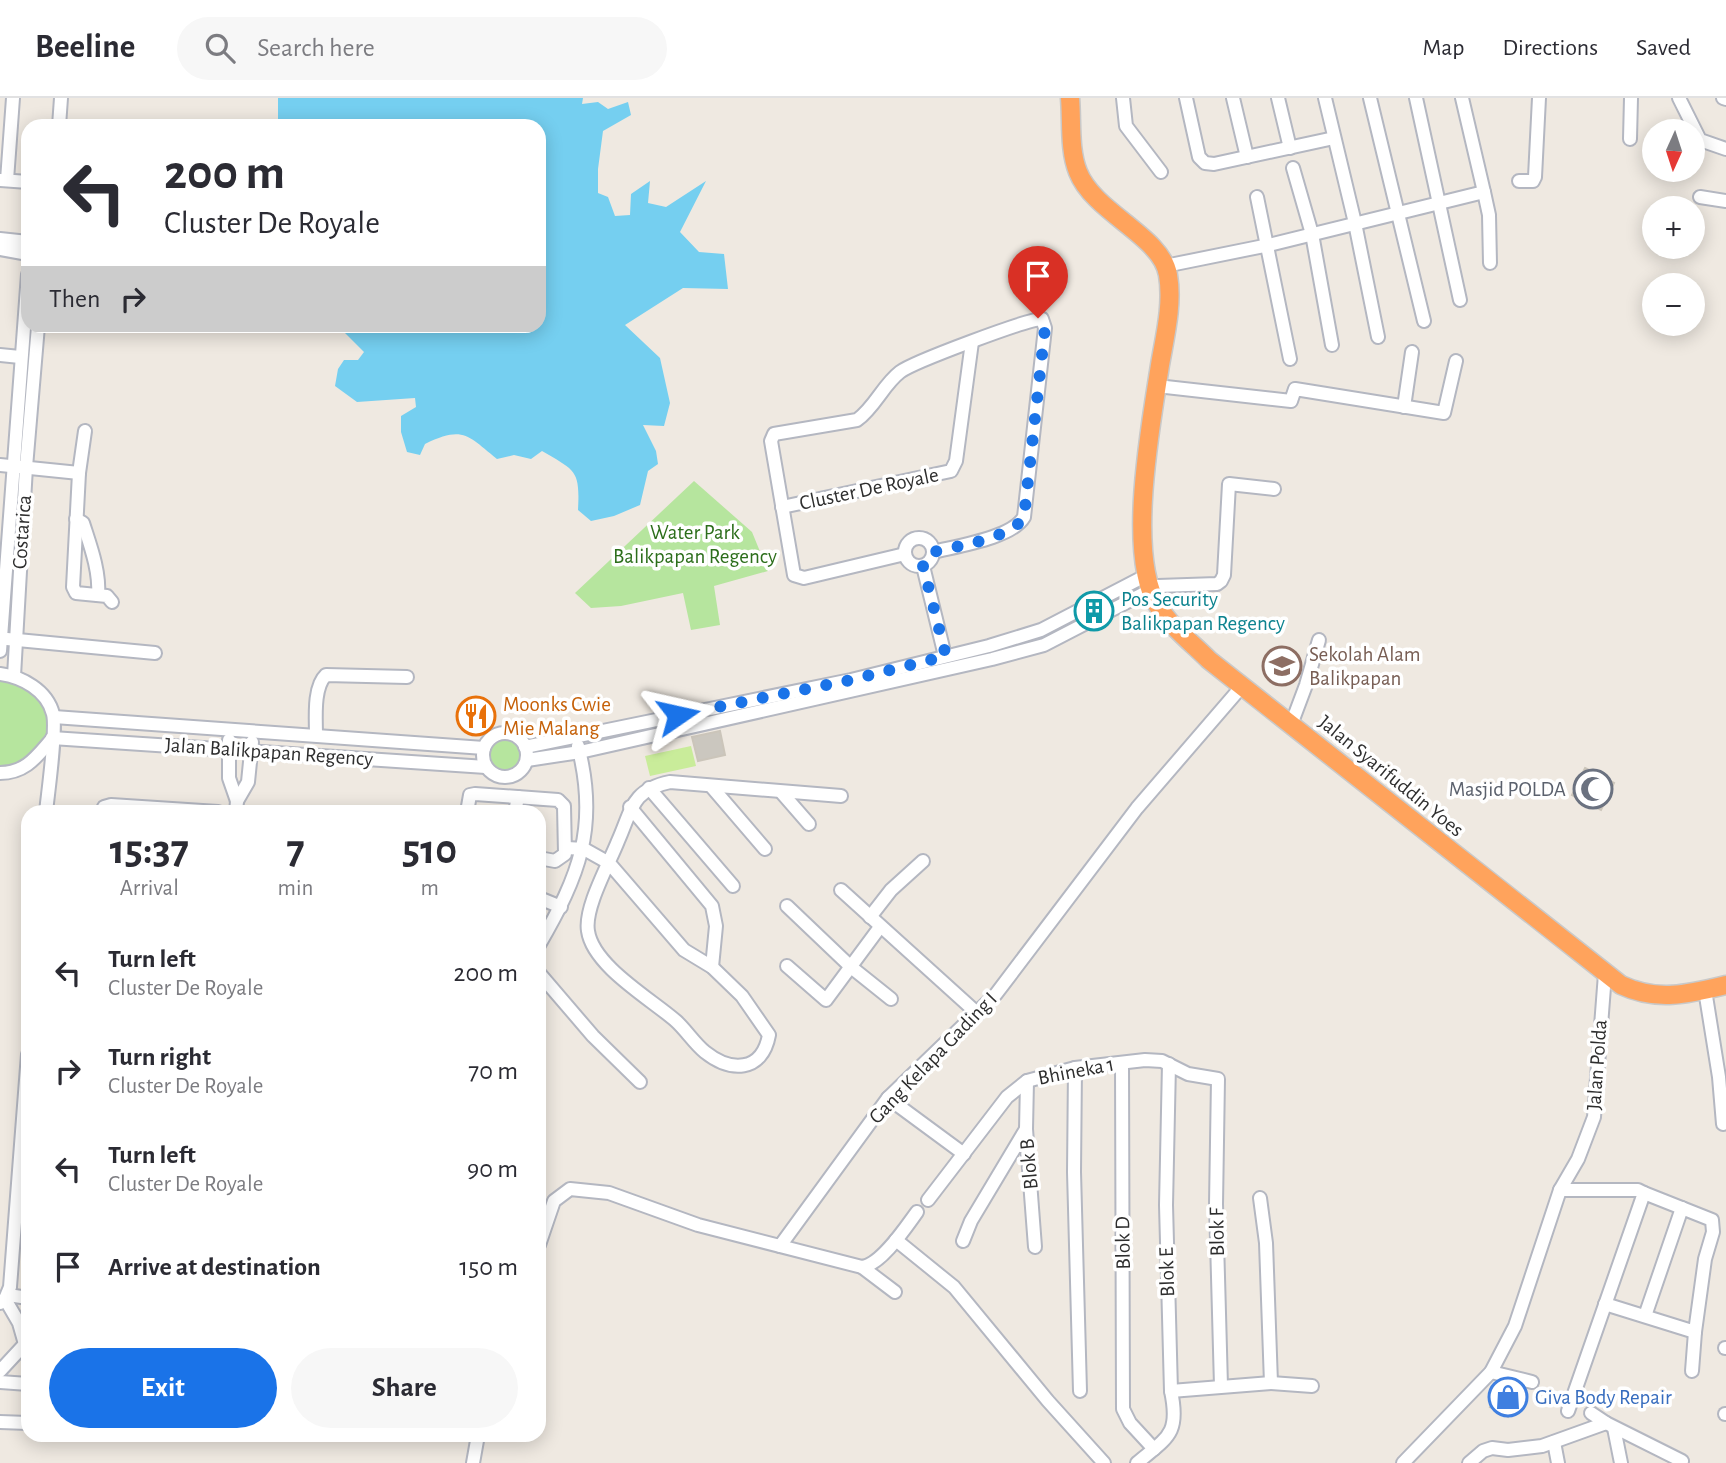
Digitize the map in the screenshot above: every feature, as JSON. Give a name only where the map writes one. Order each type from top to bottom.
[{"type":"highway","points":[[1070,98],[1077,171],[1095,199],[1142,238],[1165,267]]},
{"type":"highway","name":"Jalan Syarifuddin Yoes","points":[[1165,267],[1169,290],[1168,310],[1157,386],[1141,544],[1148,583],[1158,607],[1209,660],[1605,974],[1637,993],[1654,996],[1726,985]]},
{"type":"street","points":[[13,98],[3,180],[21,181]]},
{"type":"street","points":[[60,119],[61,98]]},
{"type":"street","points":[[1123,98],[1126,126],[1161,173]]},
{"type":"street","points":[[1186,98],[1199,157],[1205,163],[1214,164],[1334,138]]},
{"type":"street","points":[[1233,98],[1247,157]]},
{"type":"street","points":[[1278,98],[1290,148]]},
{"type":"street","points":[[1325,98],[1355,223],[1378,337]]},
{"type":"street","points":[[1370,98],[1424,321]]},
{"type":"street","points":[[1416,98],[1460,300]]},
{"type":"street","points":[[1462,98],[1489,215],[1490,263]]},
{"type":"street","points":[[1519,181],[1533,181],[1535,177],[1539,98]]},
{"type":"street","points":[[1630,139],[1631,98]]},
{"type":"street","points":[[1679,98],[1700,140],[1726,149]]},
{"type":"street","points":[[1293,168],[1312,234],[1332,345]]},
{"type":"street","points":[[1165,267],[1269,245],[1484,191]]},
{"type":"street","points":[[1257,197],[1269,245],[1290,359]]},
{"type":"street","points":[[1705,199],[1726,201]]},
{"type":"street","points":[[0,239],[21,241]]},
{"type":"street","points":[[0,249],[21,253]]},
{"type":"street","name":"Cluster De Royale","points":[[905,554],[799,578],[791,570],[772,441],[774,433],[857,420],[866,414],[903,370],[1038,318],[1045,323],[1024,517],[1020,524],[1000,534],[933,552]]},
{"type":"street","name":"Costarica","points":[[0,643],[6,465],[22,333]]},
{"type":"street","name":"Costarica","points":[[14,676],[26,467],[37,333]]},
{"type":"street","name":"Cluster De Royale","points":[[782,507],[951,471],[956,461],[972,342]]},
{"type":"street","points":[[1404,407],[1412,352]]},
{"type":"street","points":[[0,355],[20,357]]},
{"type":"street","points":[[1157,386],[1291,401],[1296,390],[1444,413],[1456,361]]},
{"type":"street","points":[[85,431],[79,472],[73,587],[76,593],[107,596],[112,602]]},
{"type":"street","points":[[6,465],[79,472]]},
{"type":"street","name":"Jalan Balikpapan Regency","points":[[526,753],[580,752],[986,654],[1148,583],[1221,582],[1229,484],[1274,489]]},
{"type":"street","points":[[76,519],[83,523],[89,542],[98,578],[98,595]]},
{"type":"street","points":[[918,538],[931,544],[933,552],[930,560],[923,566],[911,564],[905,554],[910,541],[918,538]]},
{"type":"street","points":[[923,566],[946,656]]},
{"type":"street","points":[[0,643],[15,640],[155,653]]},
{"type":"street","points":[[1291,725],[1306,685],[1318,640]]},
{"type":"street","name":"Jalan Balikpapan Regency","points":[[926,667],[946,656],[986,654]]},
{"type":"street","points":[[0,674],[14,676],[36,688],[54,716],[47,805]]},
{"type":"street","points":[[316,735],[321,678],[326,675],[407,677]]},
{"type":"street","name":"Jalan Balikpapan Regency","points":[[52,738],[486,767],[495,775],[506,778],[517,774],[526,753],[576,736],[852,685]]},
{"type":"street","name":"Gang Kelapa Gading I","points":[[780,1245],[888,1098],[978,1014],[1054,921],[1137,808],[1243,685]]},
{"type":"street","name":"Jalan Balikpapan Regency","points":[[54,716],[484,748],[491,738],[504,733],[517,737],[526,753]]},
{"type":"street","points":[[230,729],[229,778],[236,805]]},
{"type":"street","points":[[238,805],[248,782],[253,730]]},
{"type":"street","points":[[546,933],[561,907],[584,849],[587,822],[576,736]]},
{"type":"street","points":[[0,773],[29,765],[52,738]]},
{"type":"street","points":[[484,748],[486,767]]},
{"type":"street","points":[[567,848],[584,849],[609,863],[684,950],[712,967],[742,996],[769,1035],[761,1054],[752,1064],[743,1067],[731,1065],[705,1052],[675,1020],[623,981],[589,938],[587,927],[590,910],[609,863],[631,807],[649,788],[670,782],[841,796]]},
{"type":"street","points":[[710,786],[765,849]]},
{"type":"street","points":[[649,788],[733,886]]},
{"type":"street","points":[[782,793],[809,824]]},
{"type":"street","points":[[468,805],[470,795],[475,794],[558,800],[562,803],[567,848],[565,854],[555,861],[546,859]]},
{"type":"street","points":[[516,805],[518,797]]},
{"type":"street","points":[[631,807],[712,906],[716,926],[712,967]]},
{"type":"street","points":[[787,966],[826,1000],[851,967],[891,890],[923,861]]},
{"type":"street","points":[[841,890],[978,1014]]},
{"type":"street","points":[[546,901],[561,907]]},
{"type":"street","points":[[787,906],[851,967],[891,999]]},
{"type":"street","name":"Jalan Polda","points":[[1403,1463],[1491,1372],[1515,1326],[1560,1190],[1578,1159],[1594,1117],[1605,974]]},
{"type":"street","points":[[546,981],[593,1036],[640,1082]]},
{"type":"street","points":[[1705,990],[1719,1077],[1723,1124]]},
{"type":"street","name":"Bhineka 1","points":[[928,1200],[1007,1097],[1027,1081],[1075,1068],[1144,1060],[1162,1061],[1188,1074],[1218,1079]]},
{"type":"street","name":"Blok D","points":[[1122,1063],[1124,1409],[1130,1423],[1154,1449]]},
{"type":"street","name":"Blok E","points":[[1137,1463],[1171,1431],[1176,1414],[1171,1391],[1166,1205],[1169,1065]]},
{"type":"street","points":[[1075,1068],[1074,1172],[1080,1391]]},
{"type":"street","name":"Blok F","points":[[1218,1079],[1216,1204],[1221,1386]]},
{"type":"street","name":"Blok B","points":[[1027,1081],[1026,1129],[1035,1247]]},
{"type":"street","points":[[888,1098],[964,1154]]},
{"type":"street","points":[[21,1125],[4,1299],[21,1329]]},
{"type":"street","points":[[963,1241],[971,1220],[1026,1129]]},
{"type":"street","points":[[546,1224],[554,1201],[563,1192],[578,1189],[608,1193],[698,1225],[866,1267],[895,1292]]},
{"type":"street","points":[[1560,1190],[1628,1189],[1710,1217],[1713,1225],[1705,1259],[1692,1371]]},
{"type":"street","points":[[1568,1411],[1644,1193]]},
{"type":"street","points":[[1260,1198],[1266,1243],[1271,1383]]},
{"type":"street","points":[[1645,1316],[1682,1208]]},
{"type":"street","points":[[866,1267],[896,1240],[917,1212]]},
{"type":"street","points":[[896,1240],[954,1287],[1043,1395],[1104,1463]]},
{"type":"street","points":[[1605,1304],[1695,1332]]},
{"type":"street","points":[[0,1371],[21,1349]]},
{"type":"street","points":[[1491,1372],[1532,1382]]},
{"type":"street","points":[[0,1382],[21,1384]]},
{"type":"street","points":[[1171,1391],[1271,1383],[1312,1385]]},
{"type":"street","points":[[1591,1413],[1673,1460]]},
{"type":"street","points":[[0,1422],[21,1423]]},
{"type":"street","points":[[1469,1463],[1483,1451],[1492,1448],[1509,1457],[1529,1448],[1610,1425]]},
{"type":"street","points":[[1610,1425],[1622,1463]]},
{"type":"street","points":[[1554,1441],[1558,1463]]},
{"type":"street","points":[[473,1463],[477,1442]]},
{"type":"green space","name":"Water Park Balikpapan Regency","points":[[694,481],[752,532],[768,571],[714,586],[720,625],[691,630],[683,593],[621,606],[591,608],[575,593]]},
{"type":"green space","points":[[0,677],[20,681],[31,689],[43,707],[47,729],[40,750],[32,758],[0,770]]},
{"type":"green space","points":[[506,738],[518,743],[523,755],[518,767],[506,772],[494,767],[489,755],[494,743]]},
{"type":"green space","points":[[691,746],[696,766],[650,776],[645,756]]},
{"type":"water","points":[[278,98],[583,98],[582,104],[598,102],[608,109],[628,102],[631,115],[603,131],[598,169],[598,193],[608,197],[615,216],[630,215],[631,194],[650,181],[648,203],[666,207],[706,181],[680,232],[699,252],[724,254],[728,289],[683,288],[625,325],[660,358],[670,403],[664,426],[643,425],[656,451],[658,464],[648,471],[640,505],[614,516],[591,521],[578,510],[578,487],[574,473],[542,451],[531,459],[514,455],[497,459],[472,439],[457,434],[425,444],[420,455],[407,452],[401,432],[401,416],[416,407],[415,398],[357,402],[335,386],[338,369],[344,360],[358,360],[364,352],[345,333],[546,333],[546,119],[278,119]]},
{"type":"building","points":[[720,731],[725,755],[698,761],[692,737]]},
{"type":"building","name":"Masjid POLDA","points":[[1585,768],[1614,783],[1601,810],[1572,795]]},
{"type":"building","name":"Giva Body Repair","points":[[1503,1384],[1524,1389],[1508,1417],[1490,1407]]},
{"type":"place","name":"Pos Security Balikpapan Regency","points":[[1094,611]]},
{"type":"place","name":"Sekolah Alam Balikpapan","points":[[1282,666]]},
{"type":"place","name":"Moonks Cwie Mie Malang","points":[[476,716]]},
{"type":"place","name":"Masjid POLDA","points":[[1593,789]]},
{"type":"place","name":"Giva Body Repair","points":[[1508,1397]]},
{"type":"route","points":[[678,715],[851,680],[946,656],[923,566],[930,560],[933,552],[1011,530],[1020,524],[1024,517],[1045,328],[1045,323],[1038,318]]}]
